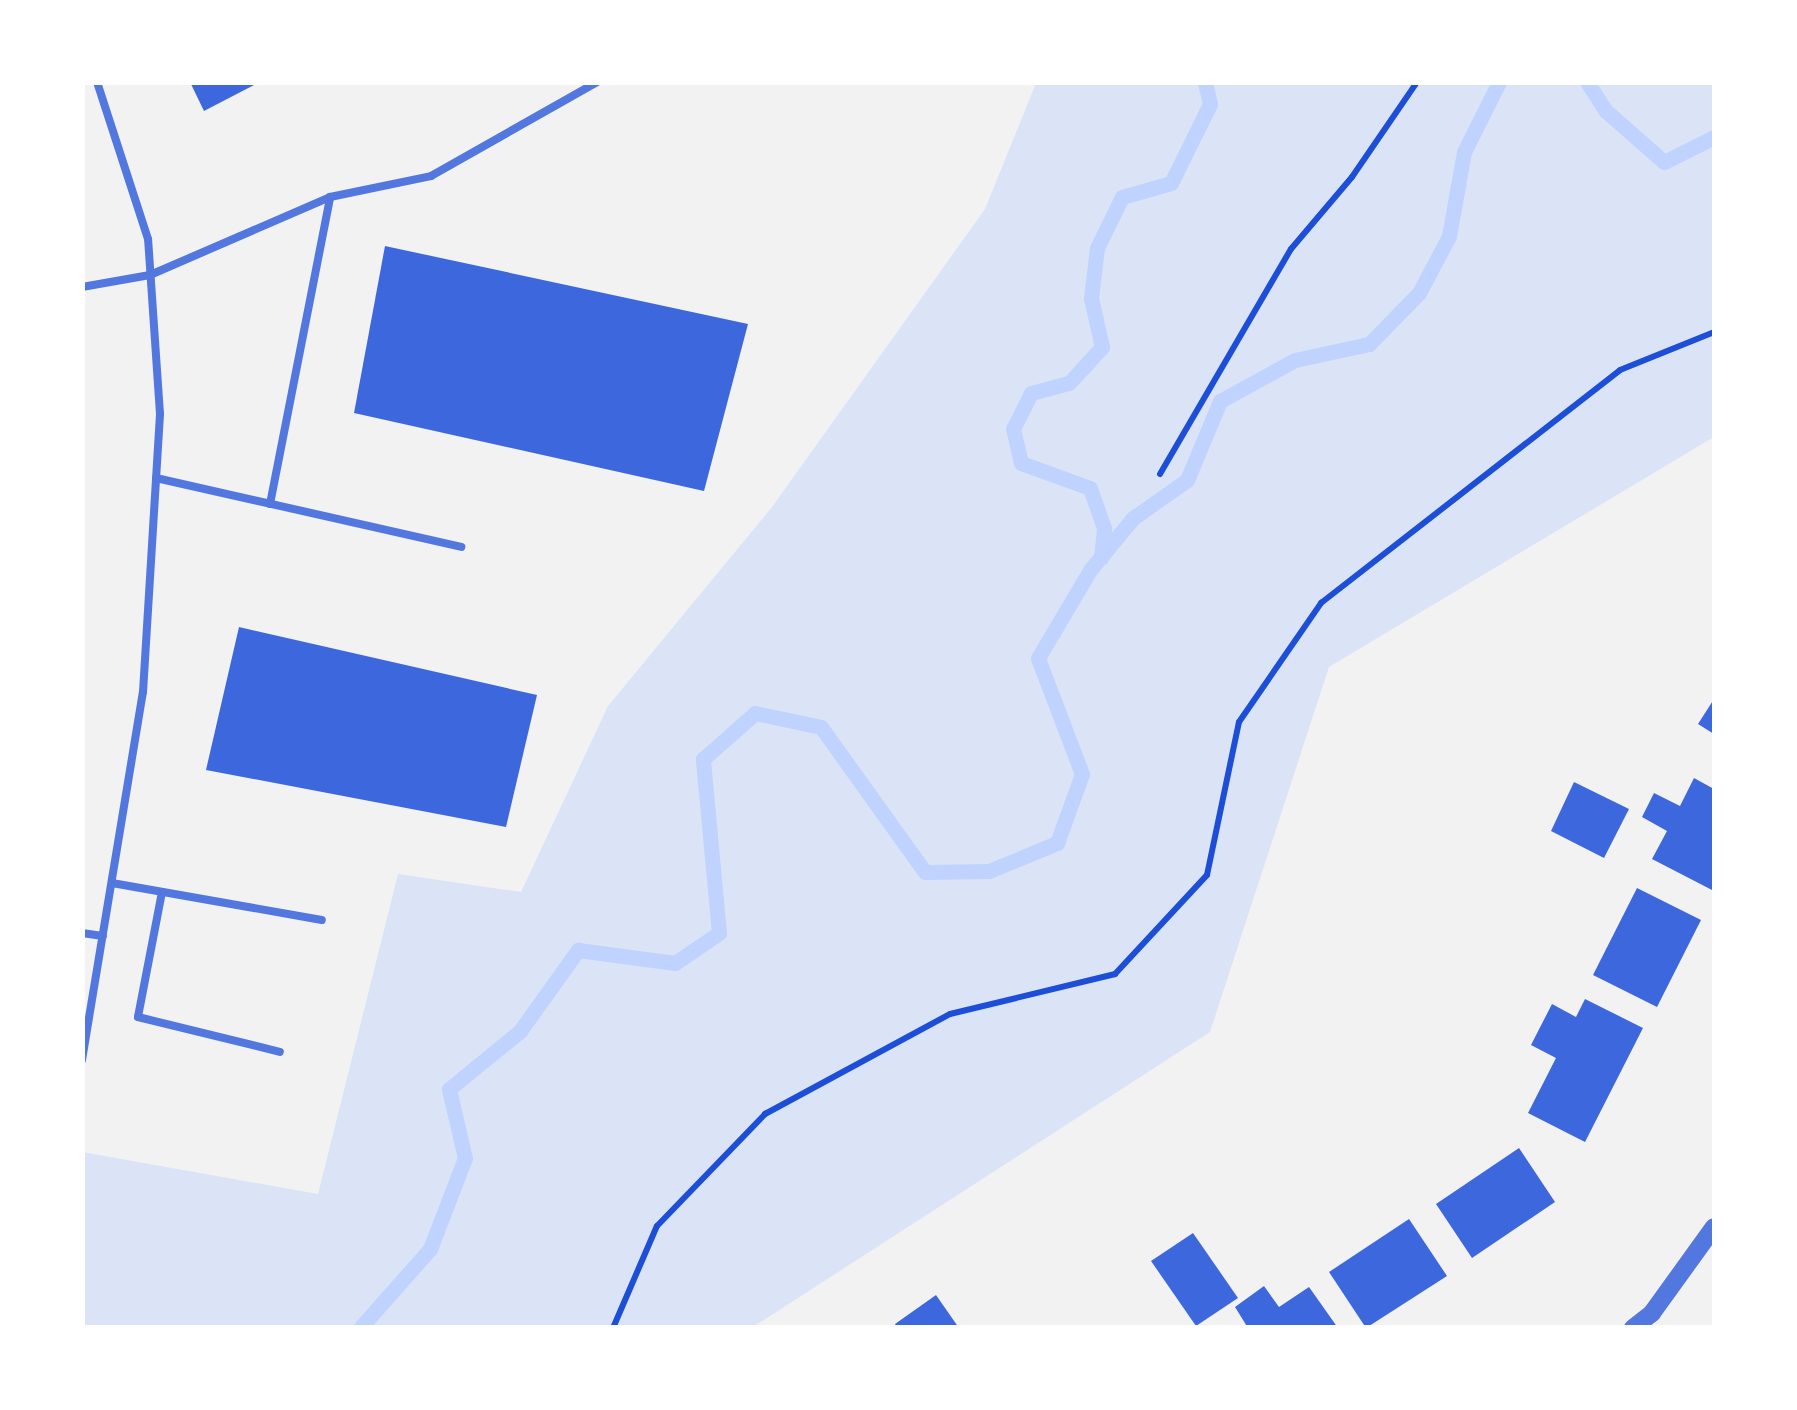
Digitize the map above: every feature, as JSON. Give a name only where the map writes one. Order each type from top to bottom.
[{"type":"street","points":[[1633,1328],[1652,1314],[1714,1226]]},
{"type":"lane","points":[[82,1060],[144,692],[160,414],[148,238],[97,82]]},
{"type":"lane","points":[[82,287],[150,275],[330,197],[430,176],[597,82]]},
{"type":"lane","points":[[270,504],[330,197]]},
{"type":"lane","points":[[156,478],[461,546]]},
{"type":"lane","points":[[112,883],[322,920]]},
{"type":"lane","points":[[162,892],[138,1017],[280,1052]]},
{"type":"lane","points":[[82,933],[103,936]]},
{"type":"path","points":[[1160,474],[1291,249],[1352,177],[1417,82]]},
{"type":"path","points":[[613,1328],[657,1226],[765,1114],[950,1014],[1115,974],[1208,875],[1239,722],[1321,603],[1620,370],[1714,332]]},
{"type":"shaded area","points":[[1036,83],[1714,83],[1714,437],[1329,667],[1210,1032],[753,1327],[83,1327],[82,1152],[318,1194],[398,874],[521,892],[608,706],[772,507],[985,209]]},
{"type":"building","points":[[190,82],[260,82],[204,111]]},
{"type":"building","points":[[385,246],[748,324],[704,491],[354,413]]},
{"type":"building","points":[[239,627],[537,695],[506,827],[206,770]]},
{"type":"building","points":[[1714,699],[1714,734],[1698,724]]},
{"type":"building","points":[[1694,778],[1714,789],[1712,890],[1652,859],[1667,831],[1642,817],[1654,793],[1680,806]]},
{"type":"building","points":[[1574,782],[1629,809],[1604,858],[1551,831]]},
{"type":"building","points":[[1637,888],[1701,920],[1657,1007],[1593,975]]},
{"type":"building","points":[[1585,999],[1643,1028],[1585,1142],[1528,1113],[1556,1058],[1531,1045],[1552,1004],[1576,1017]]},
{"type":"building","points":[[1519,1148],[1555,1202],[1472,1258],[1436,1204]]},
{"type":"building","points":[[1409,1219],[1447,1276],[1366,1328],[1329,1272]]},
{"type":"building","points":[[1193,1233],[1238,1298],[1196,1326],[1151,1261]]},
{"type":"building","points":[[1264,1286],[1279,1307],[1309,1287],[1338,1328],[1248,1328],[1235,1307]]},
{"type":"building","points":[[936,1295],[959,1328],[897,1328],[895,1324]]},
{"type":"waterway","points":[[1101,558],[1104,528],[1090,488],[1021,463],[1013,429],[1031,393],[1069,383],[1102,347],[1091,298],[1097,248],[1122,197],[1171,183],[1210,104],[1205,82]]},
{"type":"waterway","points":[[360,1328],[430,1249],[465,1158],[449,1089],[520,1031],[578,950],[675,963],[719,933],[703,759],[755,713],[821,727],[925,872],[989,871],[1057,843],[1082,774],[1038,658],[1090,570],[1133,518],[1187,480],[1220,401],[1295,360],[1369,344],[1419,293],[1449,236],[1464,152],[1499,82]]},
{"type":"waterway","points":[[1587,82],[1606,111],[1664,162],[1714,137]]}]
